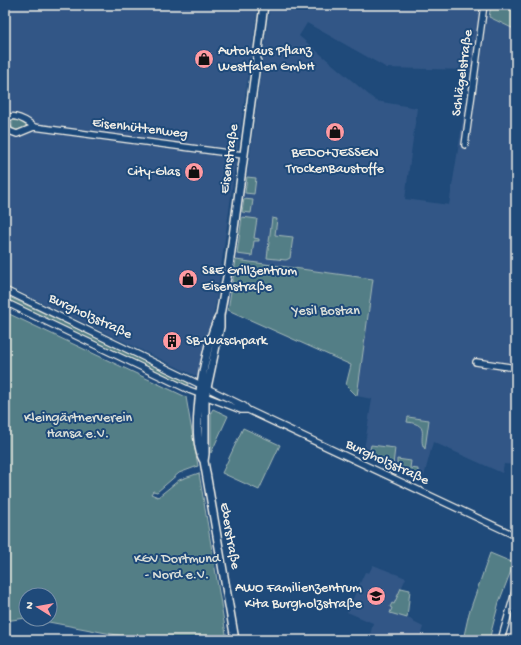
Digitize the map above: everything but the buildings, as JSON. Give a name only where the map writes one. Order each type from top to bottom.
[{"type":"street","name":"Eisenstraße","points":[[204,386],[214,326],[220,315],[225,291],[264,5]]},
{"type":"street","name":"Schlägelstraße","points":[[465,145],[484,5]]},
{"type":"street","name":"Eisenhüttenweg","points":[[34,127],[28,120],[18,116],[12,116],[7,126],[8,131],[17,134],[34,127],[243,155]]},
{"type":"street","name":"Burgholzstraße","points":[[5,290],[204,386],[244,406],[248,410],[516,536]]},
{"type":"street","name":"Burgholzstraße","points":[[5,302],[202,396],[241,410],[248,410]]},
{"type":"street","points":[[476,362],[516,368]]},
{"type":"street","name":"Eberstraße","points":[[204,386],[202,396],[204,460],[234,640]]},
{"type":"street","points":[[501,640],[516,589]]},
{"type":"shaded area","points":[[5,5],[258,5],[216,302],[200,378],[5,285]]},
{"type":"shaded area","points":[[270,5],[481,5],[480,12],[516,30],[516,465],[504,464],[502,473],[433,442],[423,480],[363,456],[372,399],[357,396],[373,279],[236,260]],"holes":[[[307,23],[387,68],[471,70],[449,205],[405,199],[417,108],[376,101],[299,36]]]},
{"type":"shaded area","name":"AWO Familienzentrum Kita Burgholzstraße","points":[[373,565],[406,578],[394,604],[392,604],[391,607],[393,608],[390,613],[413,620],[413,622],[423,627],[421,633],[425,640],[369,640],[373,623],[347,612],[365,572],[369,573]]},
{"type":"green space","points":[[491,5],[516,5],[516,30],[489,17]]},
{"type":"green space","points":[[17,119],[27,125],[26,128],[16,130],[12,128],[12,121]]},
{"type":"green space","points":[[247,177],[256,178],[254,194],[245,193]]},
{"type":"green space","points":[[244,199],[253,200],[251,213],[242,212]]},
{"type":"green space","points":[[242,217],[257,219],[254,238],[259,239],[259,241],[254,241],[252,256],[237,254]]},
{"type":"green space","points":[[272,218],[277,219],[275,235],[293,237],[290,258],[286,260],[267,258]]},
{"type":"green space","name":"Yesil Bostan","points":[[236,260],[373,279],[357,396],[346,385],[351,365],[228,310]]},
{"type":"green space","points":[[5,295],[189,381],[187,387],[5,300]]},
{"type":"green space","points":[[5,312],[186,397],[198,466],[179,473],[157,492],[153,491],[151,494],[158,497],[179,480],[199,473],[227,640],[143,640],[58,624],[58,587],[18,587],[18,619],[5,621]]},
{"type":"green space","points":[[213,409],[228,416],[211,453],[211,412]]},
{"type":"green space","points":[[408,417],[429,420],[425,449],[422,441],[422,429],[420,426],[407,422]]},
{"type":"green space","points":[[243,428],[280,445],[259,490],[222,473]]},
{"type":"green space","points":[[371,445],[395,448],[393,465],[369,454]]},
{"type":"green space","points":[[397,459],[411,461],[410,468],[418,469],[418,476],[399,468]]},
{"type":"green space","points":[[490,553],[514,563],[499,602],[489,640],[463,640],[469,613]]},
{"type":"green space","points":[[401,588],[410,590],[407,618],[390,613],[392,608],[390,607],[392,603],[394,604]]},
{"type":"place","name":"Autohaus Pflanz Westfalen GmbH","points":[[204,59]]},
{"type":"place","name":"BEDO+JESSEN TrockenBaustoffe","points":[[335,132]]},
{"type":"place","name":"City-Glas","points":[[194,172]]},
{"type":"place","name":"S&E Grillzentrum Eisenstraße","points":[[188,279]]},
{"type":"place","name":"SB-Waschpark","points":[[172,341]]},
{"type":"place","name":"AWO Familienzentrum Kita Burgholzstraße","points":[[376,596]]},
{"type":"park label","name":"Kleingärtnerverein Hansa e.V.","points":[[78,426]]},
{"type":"park label","name":"KGV Dortmund - Nord e.V.","points":[[177,568]]}]
